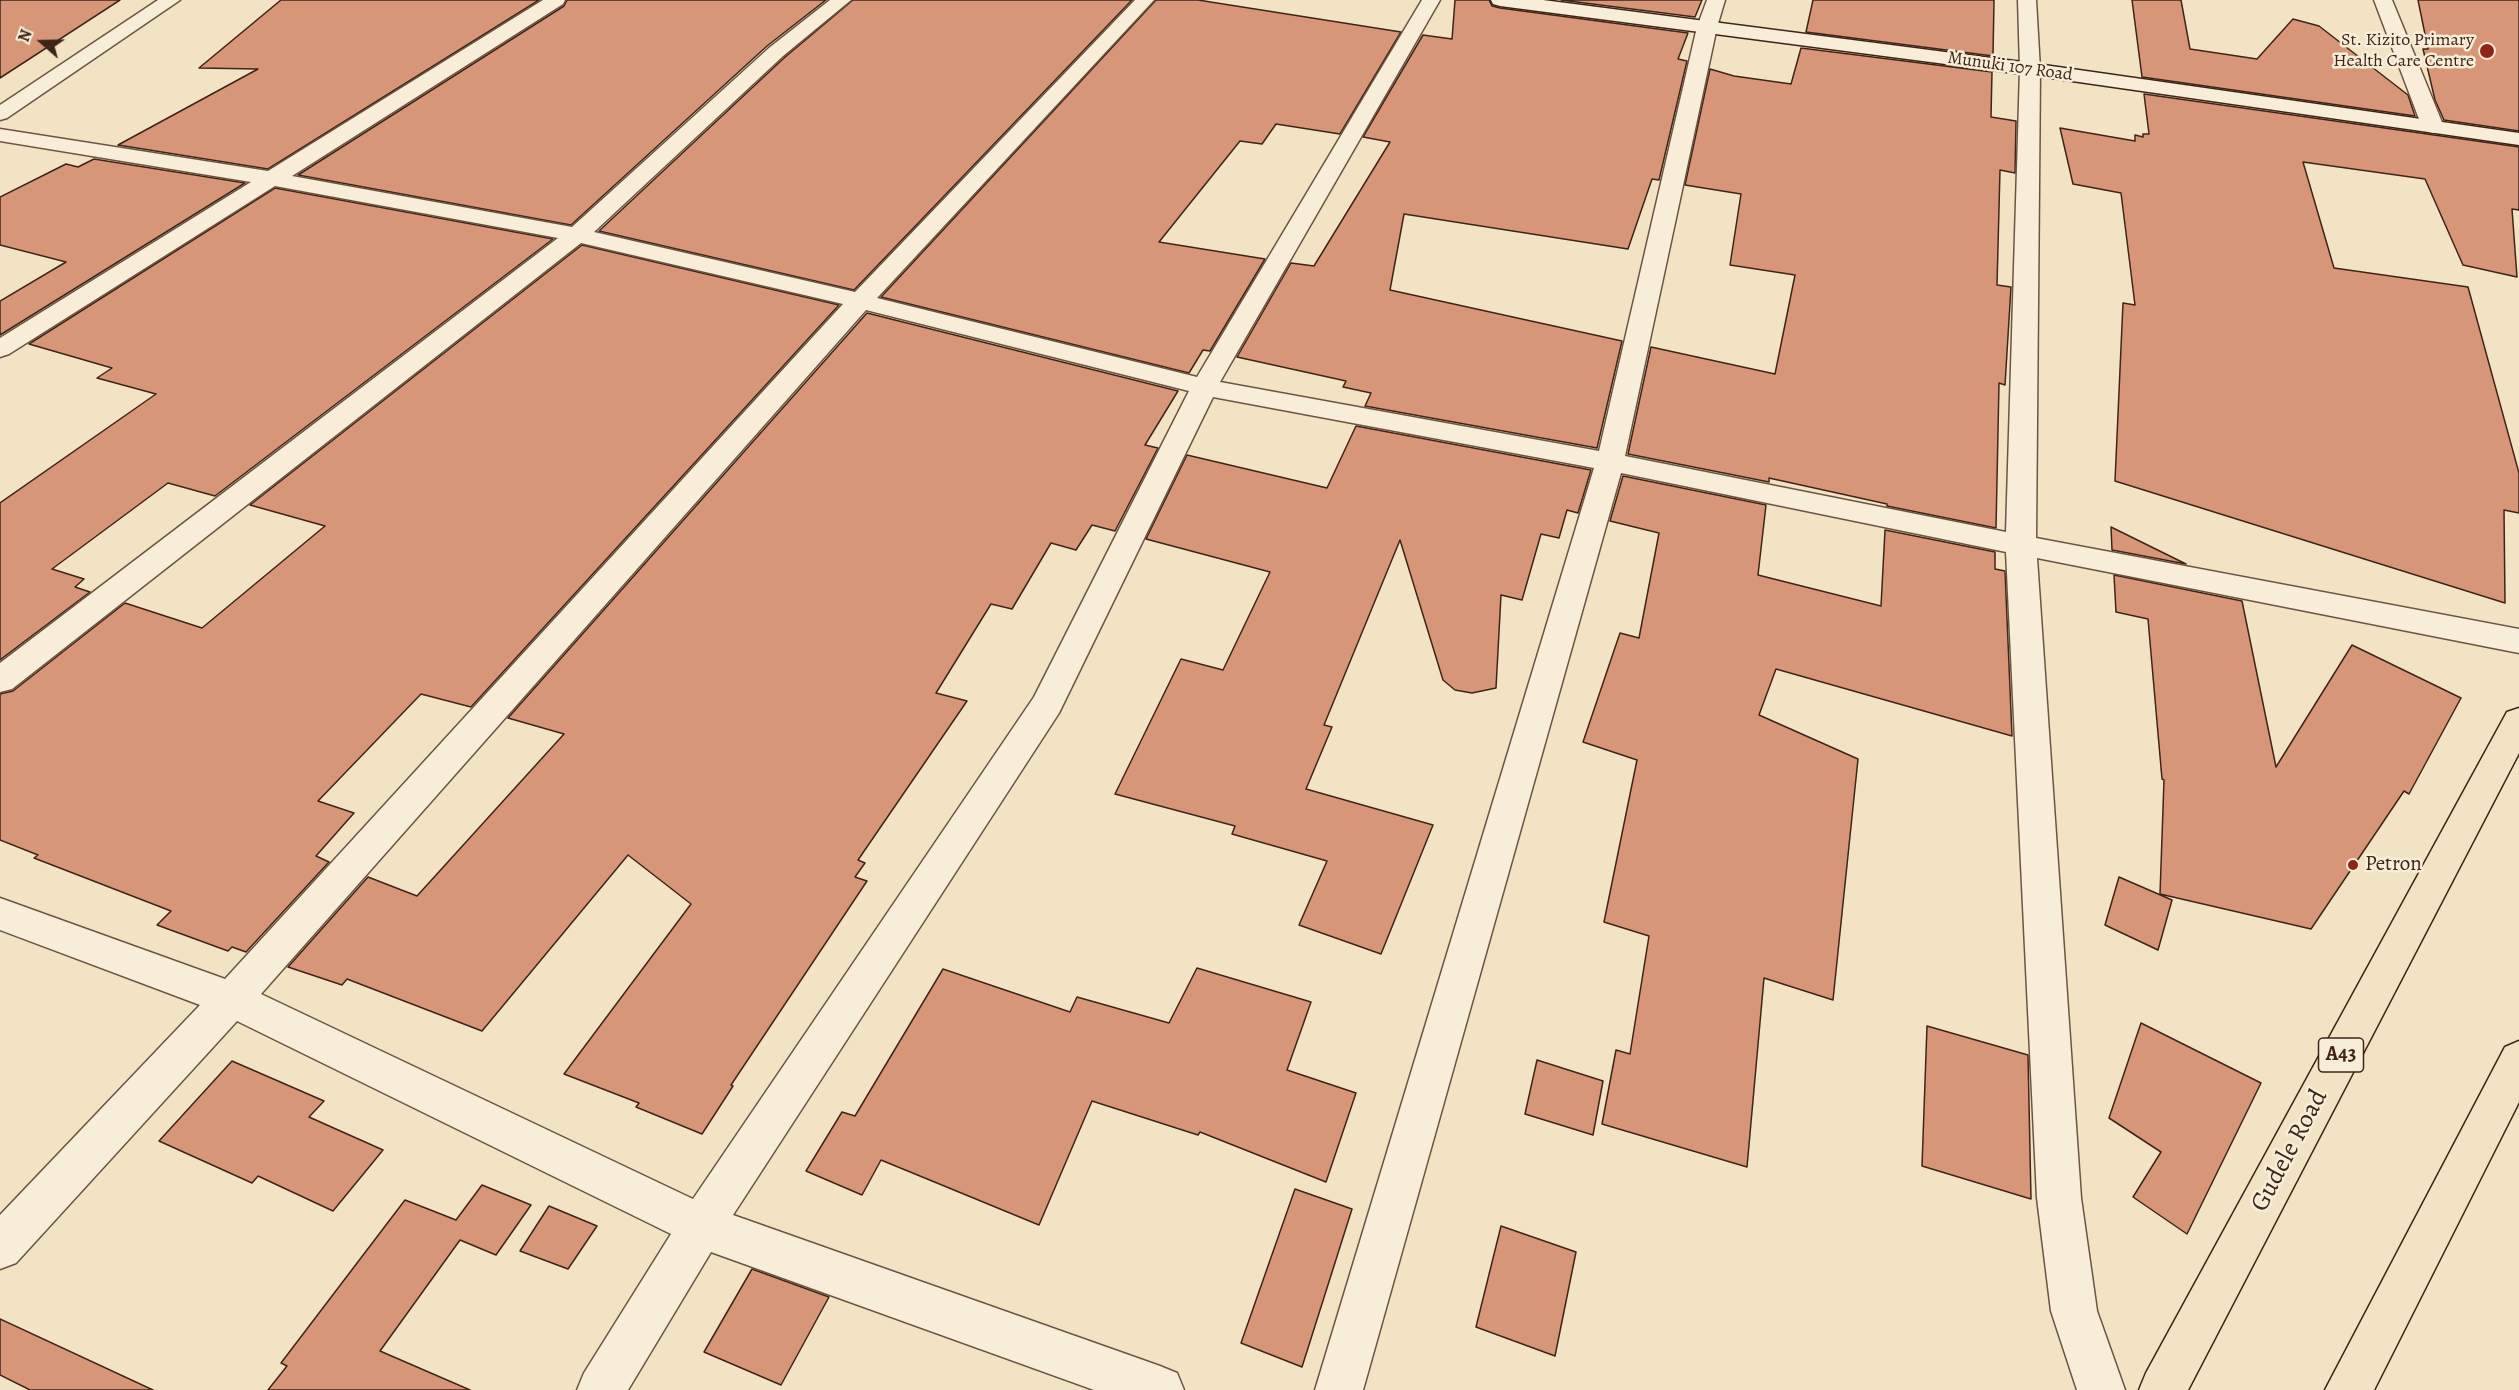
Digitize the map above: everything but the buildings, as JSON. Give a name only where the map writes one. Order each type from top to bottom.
[{"type":"highway","name":"Gudele Road","points":[[2163,1390],[2519,721]]},
{"type":"highway","points":[[2349,1390],[2519,1060]]},
{"type":"street","points":[[0,114],[171,0]]},
{"type":"street","points":[[0,349],[269,178],[556,0]]},
{"type":"street","points":[[0,680],[577,234],[776,51],[842,0]]},
{"type":"street","points":[[0,1247],[232,999],[860,301],[1145,0]]},
{"type":"street","points":[[601,1390],[701,1226],[1047,704],[1204,387],[1431,0]]},
{"type":"street","name":"Munuki 107 Road","points":[[1500,0],[1712,13],[2030,69],[2519,139]]},
{"type":"street","points":[[2027,0],[2030,69],[2021,545],[2059,1197],[2074,1311],[2101,1390]]},
{"type":"street","points":[[2383,0],[2433,127]]},
{"type":"street","points":[[1339,1390],[1610,462],[1712,13]]},
{"type":"street","points":[[0,135],[269,178],[577,234],[860,301],[1204,387],[1610,462],[2021,545],[2519,641]]},
{"type":"street","points":[[0,914],[232,999],[701,1226],[1160,1390]]},
{"type":"place","name":"St. Kizito Primary Health Care Centre","points":[[2487,51]]},
{"type":"place","name":"Petron","points":[[2353,865]]}]
